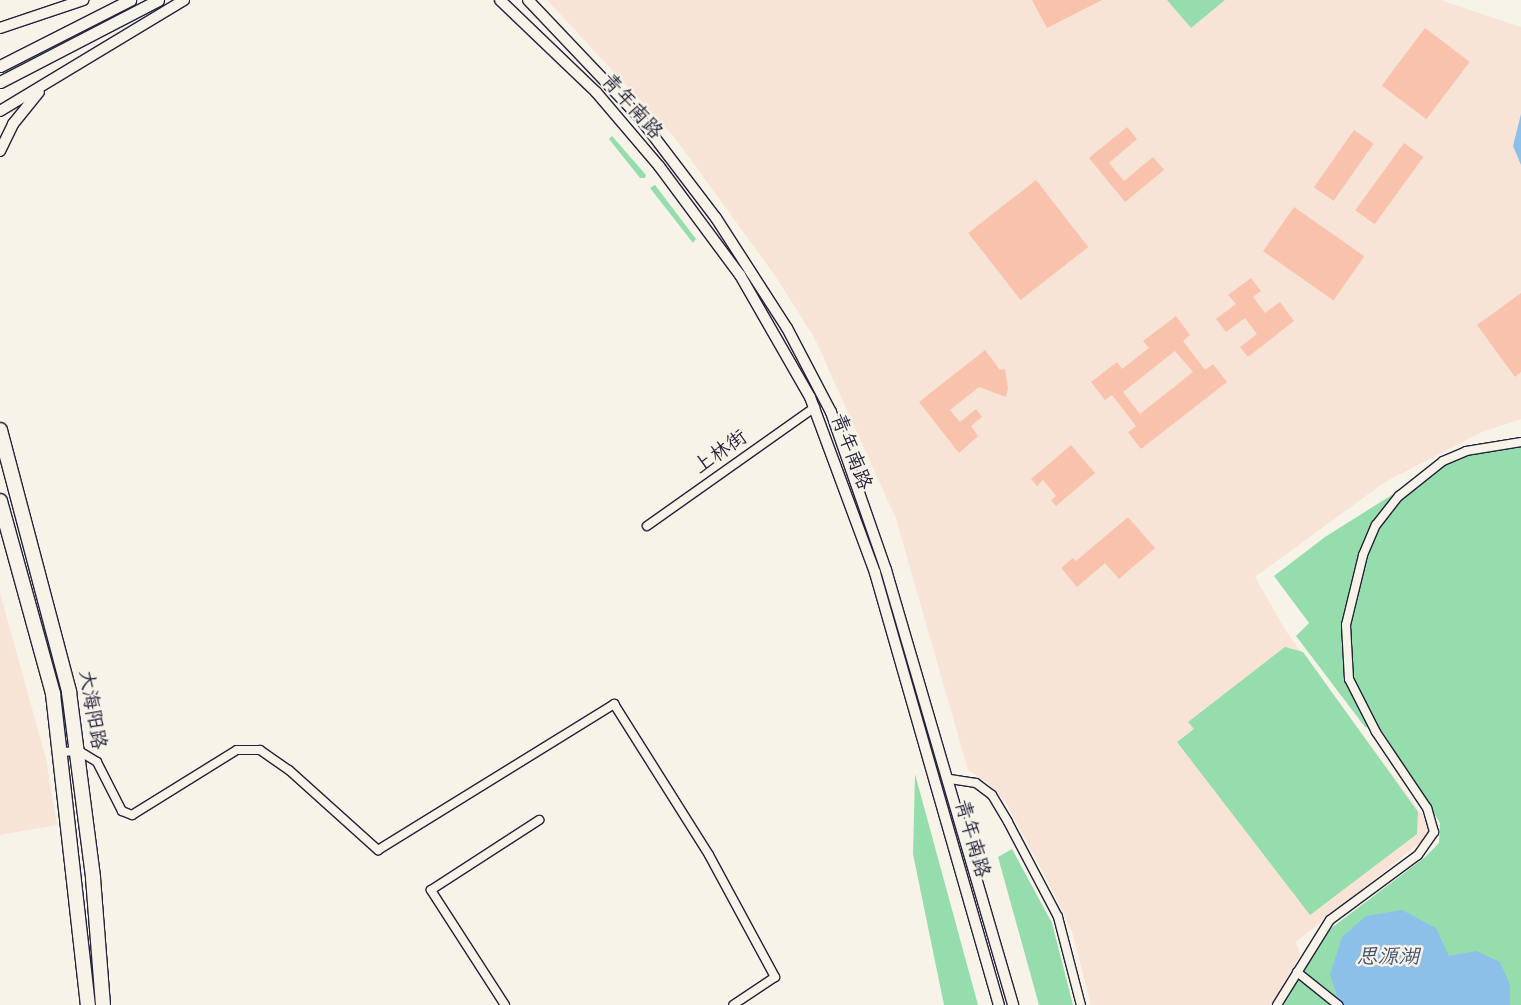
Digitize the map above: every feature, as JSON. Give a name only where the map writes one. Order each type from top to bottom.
[{"type":"highway","name":"大海阳路","points":[[0,430],[69,692],[79,751],[103,1005]]},
{"type":"highway","name":"大海阳路","points":[[0,501],[53,694],[63,752],[88,1005]]},
{"type":"main road","points":[[0,28],[83,0]]},
{"type":"main road","points":[[0,66],[130,0]]},
{"type":"main road","points":[[0,82],[158,0]]},
{"type":"main road","points":[[98,30],[172,0]]},
{"type":"main road","points":[[0,111],[50,83],[132,28],[184,0]]},
{"type":"main road","name":"青年南路","points":[[500,0],[596,92],[665,173],[740,276],[815,407],[875,573],[999,1005]]},
{"type":"main road","name":"青年南路","points":[[528,0],[614,90],[676,164],[751,269],[817,384],[861,491],[950,779],[1012,1005]]},
{"type":"main road","points":[[0,151],[25,107],[50,83]]},
{"type":"street","name":"上林街","points":[[647,526],[815,407]]},
{"type":"street","points":[[1278,1005],[1330,920],[1418,855],[1434,832],[1427,808],[1376,732],[1349,679],[1346,625],[1363,555],[1376,525],[1399,496],[1443,461],[1474,449],[1521,442]]},
{"type":"street","points":[[63,752],[79,751],[96,762],[122,811],[132,815],[237,750],[260,750],[289,770],[378,850],[614,704],[709,854],[775,977],[733,1005]]},
{"type":"street","points":[[950,779],[976,783],[992,795],[1008,822],[1058,917],[1081,1005]]},
{"type":"street","points":[[505,1005],[431,890],[539,820]]},
{"type":"street","points":[[1297,972],[1338,1005]]},
{"type":"shaded area","points":[[547,0],[1441,0],[1521,27],[1521,419],[1482,432],[1385,482],[1255,577],[1288,634],[1429,824],[1427,837],[1296,942],[1300,955],[1272,1005],[1091,1005],[1072,932],[1055,895],[1006,803],[988,783],[968,770],[896,519],[815,339],[776,277],[675,138]]},
{"type":"shaded area","points":[[0,593],[46,759],[57,825],[0,835]]},
{"type":"green space","points":[[1167,0],[1225,0],[1191,28]]},
{"type":"green space","points":[[612,136],[646,175],[645,178],[640,178],[609,139]]},
{"type":"green space","points":[[655,185],[696,239],[693,243],[650,188]]},
{"type":"green space","points":[[1521,446],[1521,1005],[1283,1005],[1330,929],[1424,858],[1439,843],[1440,823],[1382,731],[1365,727],[1296,636],[1309,623],[1274,576],[1325,537],[1449,459]]},
{"type":"green space","points":[[1285,647],[1303,652],[1418,812],[1417,834],[1310,915],[1177,742],[1194,729],[1188,722]]},
{"type":"green space","points":[[915,774],[978,1005],[944,1005],[913,854]]},
{"type":"green space","points":[[1012,849],[1052,923],[1073,1005],[1039,1005],[998,857]]},
{"type":"water","points":[[1521,114],[1521,165],[1513,146]]},
{"type":"water","name":"思源湖","points":[[1402,910],[1436,928],[1449,956],[1476,951],[1500,962],[1510,985],[1510,1005],[1340,1005],[1330,975],[1342,937],[1366,916]]},
{"type":"building","points":[[1032,0],[1102,0],[1047,28]]},
{"type":"building","points":[[1425,28],[1470,62],[1426,119],[1382,86]]},
{"type":"building","points":[[1127,127],[1137,139],[1109,163],[1124,181],[1153,157],[1164,170],[1125,202],[1089,158]]},
{"type":"building","points":[[1354,130],[1374,144],[1334,201],[1314,187]]},
{"type":"building","points":[[1404,143],[1423,157],[1375,224],[1355,210]]},
{"type":"building","points":[[1036,180],[1088,247],[1021,300],[968,233]]},
{"type":"building","points":[[1294,207],[1364,256],[1333,301],[1263,251]]},
{"type":"building","points":[[1251,278],[1261,291],[1253,297],[1265,313],[1280,302],[1294,321],[1248,357],[1240,347],[1257,334],[1245,318],[1226,332],[1216,319],[1236,304],[1228,295]]},
{"type":"building","points":[[1521,293],[1521,372],[1515,377],[1477,325]]},
{"type":"building","points":[[1176,316],[1190,335],[1183,341],[1205,370],[1213,364],[1227,382],[1141,449],[1128,432],[1136,426],[1112,395],[1105,400],[1091,382],[1117,362],[1122,369],[1149,348],[1143,341]],"holes":[[[1175,351],[1193,372],[1140,414],[1123,392]]]},
{"type":"building","points":[[985,350],[1000,370],[1005,369],[1008,388],[1006,397],[979,387],[950,410],[960,422],[976,409],[982,417],[971,426],[978,436],[959,453],[919,402]]},
{"type":"building","points":[[1071,445],[1095,473],[1056,506],[1051,500],[1056,496],[1043,480],[1037,486],[1031,479]]},
{"type":"building","points":[[1128,517],[1155,548],[1119,579],[1105,563],[1077,587],[1061,568],[1073,558],[1076,561]]}]
